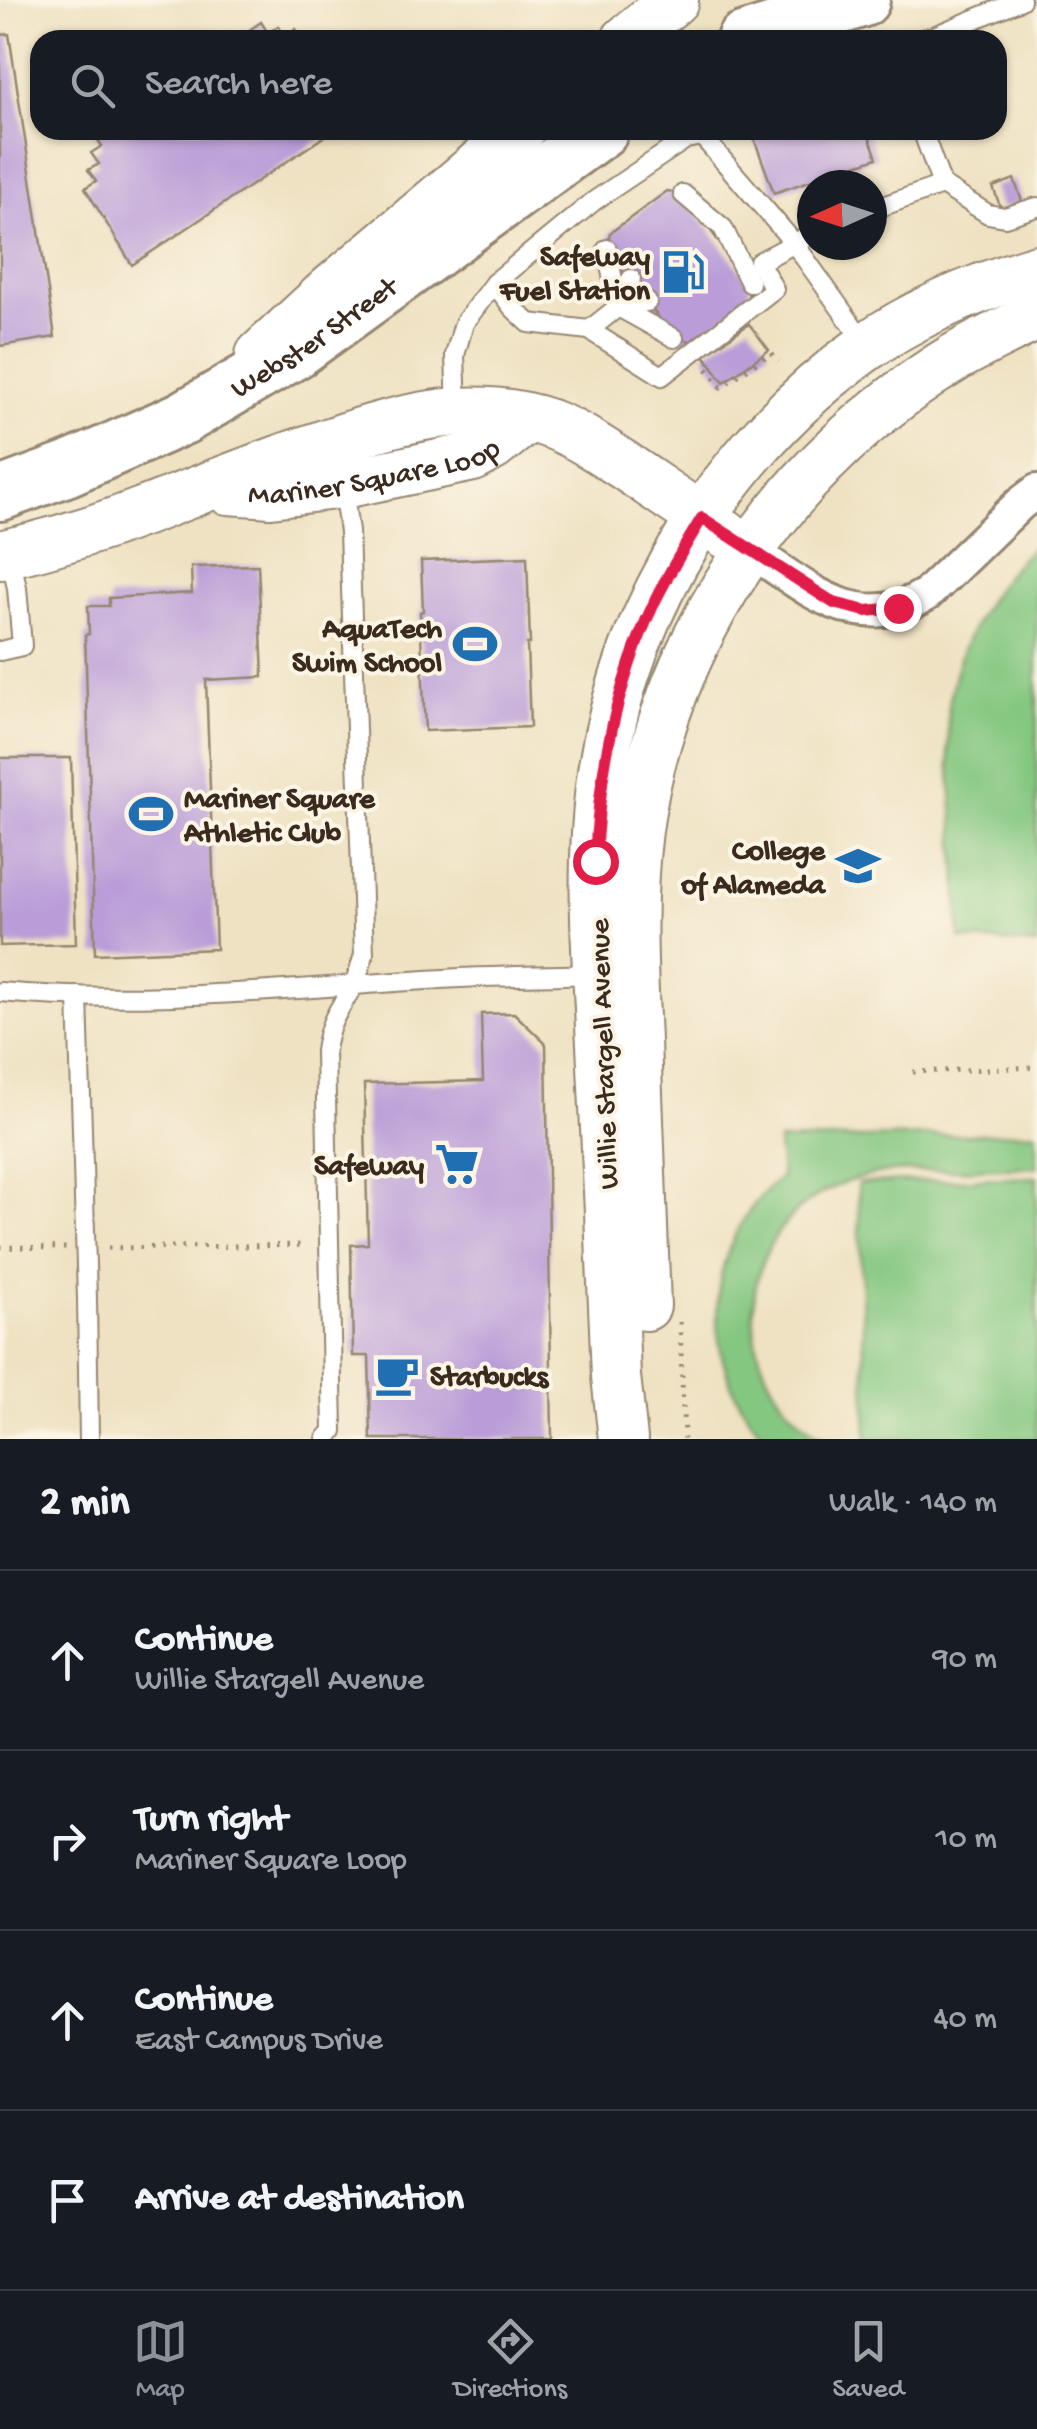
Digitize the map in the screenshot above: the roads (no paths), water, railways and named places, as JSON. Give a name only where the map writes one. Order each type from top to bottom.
[{"type":"main road","points":[[746,30],[794,0]]},
{"type":"main road","points":[[772,30],[863,0]]},
{"type":"main road","name":"Webster Street","points":[[0,494],[124,446],[206,405],[297,350],[588,140]]},
{"type":"street","points":[[638,30],[674,0]]},
{"type":"street","points":[[206,405],[329,291],[508,140]]},
{"type":"street","name":"Willie Stargell Avenue","points":[[623,1439],[616,1376],[595,861],[602,770],[638,639],[657,596],[702,518],[738,466],[806,394],[867,346],[946,302],[1037,269]]},
{"type":"street","name":"Willie Stargell Avenue","points":[[650,1439],[633,920],[638,830],[655,749],[676,687],[720,594],[779,510],[811,473],[881,410],[956,357],[1037,316]]},
{"type":"street","name":"Mariner Square Loop","points":[[340,462],[378,425],[457,411],[528,418],[552,425],[598,449],[750,550]]},
{"type":"street","name":"Mariner Square Loop","points":[[5,554],[72,537],[205,488],[340,462],[474,458],[528,418]]},
{"type":"street","points":[[750,550],[834,603],[866,611],[898,608],[927,594],[1037,491]]},
{"type":"lane","points":[[948,30],[1021,0]]},
{"type":"lane","points":[[457,411],[455,355],[464,323],[494,283],[594,201],[685,140]]},
{"type":"lane","points":[[713,140],[794,243],[867,346]]},
{"type":"lane","points":[[926,140],[942,185],[988,214],[1005,217],[1037,207]]},
{"type":"lane","points":[[887,205],[942,185]]},
{"type":"lane","points":[[686,198],[716,232],[750,283]]},
{"type":"lane","points":[[494,283],[529,323],[588,330],[662,376],[774,289],[759,262],[728,224],[716,232]]},
{"type":"lane","points":[[716,232],[736,264]]},
{"type":"lane","points":[[759,262],[797,242]]},
{"type":"lane","points":[[612,255],[618,307]]},
{"type":"lane","points":[[618,307],[630,280]]},
{"type":"lane","points":[[588,330],[618,307],[647,302]]},
{"type":"lane","points":[[618,307],[660,320]]},
{"type":"lane","points":[[618,307],[674,338]]},
{"type":"lane","points":[[326,1439],[333,1431],[325,1051],[338,1008],[354,985],[364,955],[349,532],[340,462]]},
{"type":"lane","points":[[0,650],[22,646],[16,588],[5,554]]},
{"type":"lane","points":[[0,992],[78,996],[244,993],[597,974]]},
{"type":"lane","points":[[78,996],[89,1439]]},
{"type":"place","name":"Safeway Fuel Station","points":[[683,272]]},
{"type":"place","name":"AquaTech Swim School","points":[[475,644]]},
{"type":"place","name":"Mariner Square Athletic Club","points":[[151,814]]},
{"type":"place","name":"College of Alameda","points":[[858,866]]},
{"type":"place","name":"Safeway","points":[[457,1164]]},
{"type":"place","name":"Starbucks","points":[[397,1375]]}]
